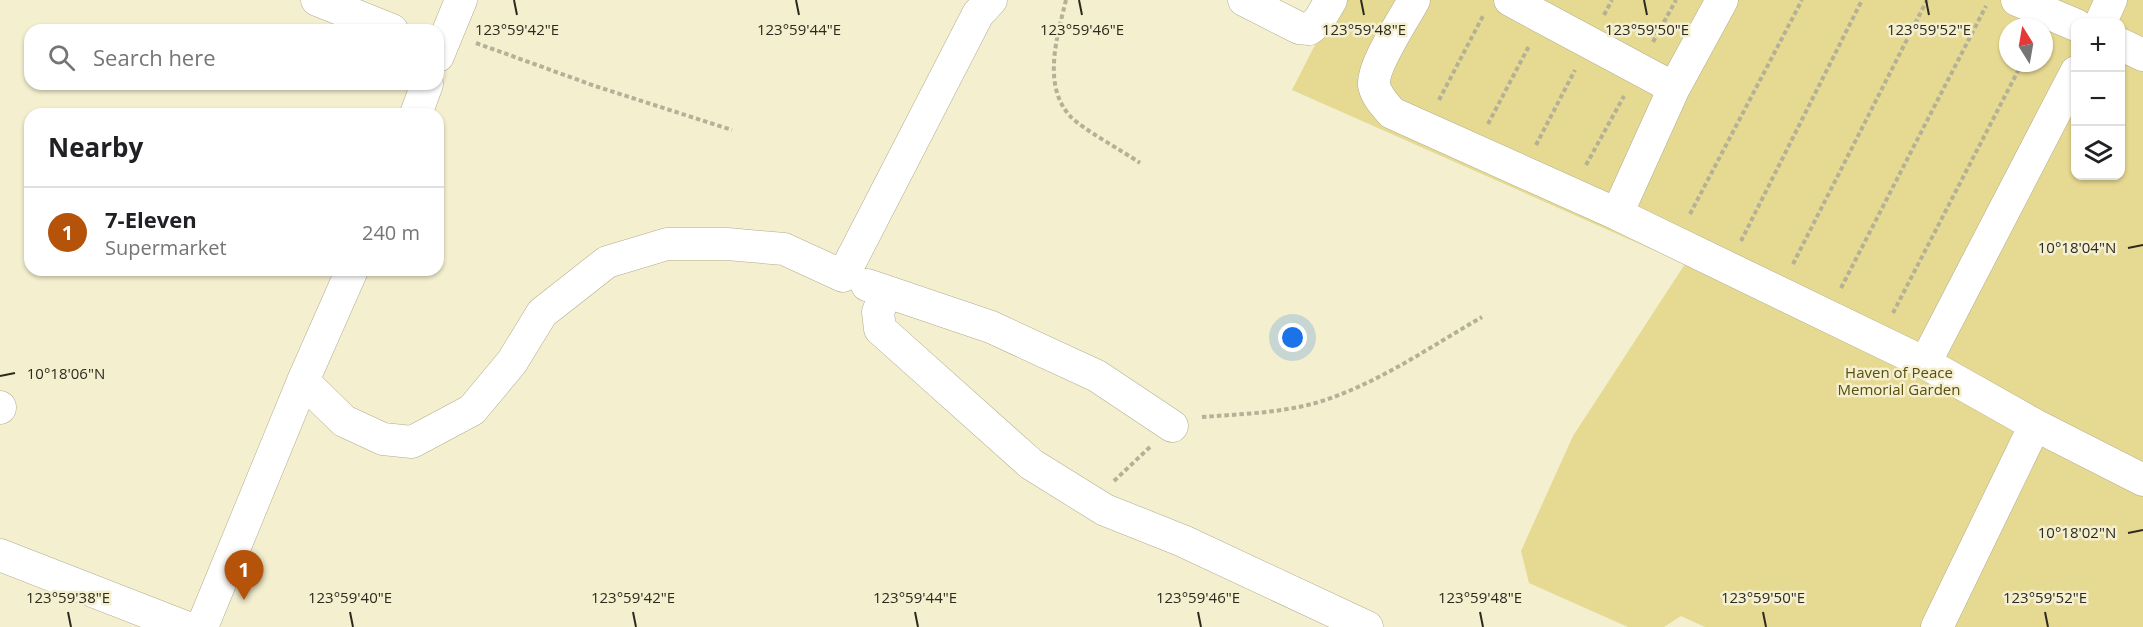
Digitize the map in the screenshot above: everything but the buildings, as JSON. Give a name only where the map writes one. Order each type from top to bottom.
[{"type":"street","points":[[317,0],[377,24]]},
{"type":"street","points":[[444,40],[461,0]]},
{"type":"street","points":[[843,276],[978,14],[991,0]]},
{"type":"street","points":[[1244,0],[1299,28],[1309,29],[1318,22],[1331,0]]},
{"type":"street","points":[[1414,0],[1377,69],[1374,85],[1381,100],[1392,113],[1617,214],[1879,340],[2035,425],[2143,480]]},
{"type":"street","points":[[1617,214],[1674,88],[1722,0]]},
{"type":"street","points":[[2017,0],[2071,23]]},
{"type":"street","points":[[2103,18],[2110,0]]},
{"type":"street","points":[[1498,5],[1543,18],[1674,88]]},
{"type":"street","points":[[2125,46],[2143,55]]},
{"type":"street","points":[[1924,363],[2071,82]]},
{"type":"street","points":[[418,108],[425,90]]},
{"type":"street","points":[[303,381],[344,421],[383,439],[412,442],[472,410],[512,362],[542,313],[607,262],[667,244],[727,244],[784,249],[843,276],[991,327],[1097,376],[1172,426]]},
{"type":"street","points":[[202,627],[303,381],[349,276]]},
{"type":"street","points":[[886,292],[878,312],[880,329],[1031,464],[1115,515],[1183,540],[1247,573],[1367,627]]},
{"type":"street","points":[[1937,627],[2035,425]]},
{"type":"street","points":[[0,555],[184,627]]},
{"type":"path","points":[[1066,0],[1052,81],[1070,116],[1140,163]]},
{"type":"path","points":[[1522,171],[1612,0]]},
{"type":"path","points":[[1675,242],[1802,0]]},
{"type":"path","points":[[1728,267],[1862,0]]},
{"type":"path","points":[[1779,292],[1927,0]]},
{"type":"path","points":[[1827,315],[1989,0]]},
{"type":"path","points":[[1425,127],[1498,5]]},
{"type":"path","points":[[1475,150],[1543,18]]},
{"type":"path","points":[[444,48],[595,86],[732,130]]},
{"type":"path","points":[[1879,340],[2017,72]]},
{"type":"path","points":[[1092,502],[1172,426],[1195,418],[1268,412],[1319,402],[1376,377],[1482,317]]},
{"type":"green space","name":"Haven of Peace Memorial Garden","points":[[1347,0],[2143,0],[2143,627],[1705,627],[1681,616],[1664,627],[1628,627],[1529,583],[1521,551],[1573,436],[1685,264],[1292,90],[1320,35],[1328,37]]},
{"type":"place","name":"7-Eleven","points":[[244,600]]}]
